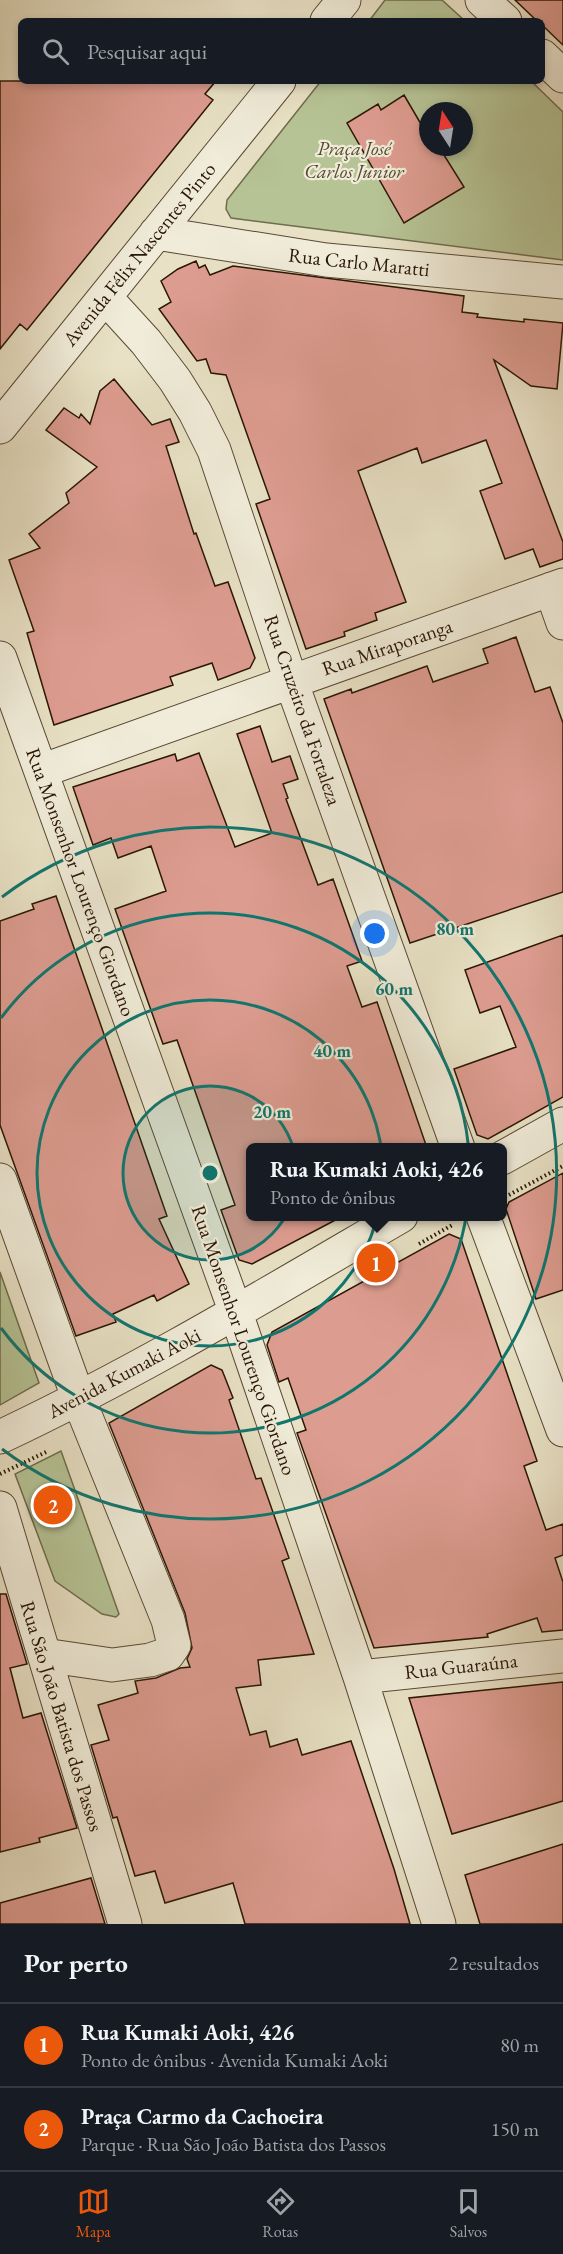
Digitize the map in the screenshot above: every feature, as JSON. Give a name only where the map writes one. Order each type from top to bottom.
[{"type":"street","points":[[329,18],[344,0]]},
{"type":"street","points":[[483,0],[502,18]]},
{"type":"street","points":[[545,59],[563,76]]},
{"type":"street","name":"Avenida Félix Nascentes Pinto","points":[[0,427],[277,84]]},
{"type":"street","name":"Rua Carlo Maratti","points":[[156,233],[326,260],[563,282]]},
{"type":"street","name":"Rua Cruzeiro da Fortaleza","points":[[105,297],[146,342],[175,380],[195,412],[214,450],[291,681],[456,1143]]},
{"type":"street","points":[[557,587],[563,623]]},
{"type":"street","name":"Rua Miraporanga","points":[[41,771],[557,587]]},
{"type":"street","name":"Rua Monsenhor Lourenço Giordano","points":[[0,658],[236,1313],[360,1677],[440,1924]]},
{"type":"street","points":[[507,1155],[563,1124]]},
{"type":"street","points":[[0,1180],[80,1400],[168,1620],[174,1645],[168,1654],[150,1660],[112,1665],[44,1655]]},
{"type":"street","name":"Avenida Kumaki Aoki","points":[[0,1437],[80,1400],[236,1313],[392,1221]]},
{"type":"street","points":[[485,1221],[563,1430]]},
{"type":"street","name":"Rua São João Batista dos Passos","points":[[0,1508],[125,1924]]},
{"type":"street","name":"Rua Guaraúna","points":[[360,1677],[563,1656]]},
{"type":"path","points":[[512,1193],[563,1166]]},
{"type":"path","points":[[0,1474],[27,1462]]},
{"type":"green space","points":[[385,0],[442,0],[462,18],[371,18]]},
{"type":"green space","name":"Praça José Carlos Junior","points":[[319,84],[534,84],[563,112],[563,260],[231,218],[226,209],[227,200]]},
{"type":"green space","points":[[0,1272],[39,1383],[0,1405]]},
{"type":"green space","points":[[61,1451],[119,1614],[116,1617],[102,1614],[55,1581],[15,1474]]},
{"type":"building","points":[[515,0],[563,0],[563,45],[545,28],[545,18],[534,18]]},
{"type":"building","points":[[0,81],[18,81],[18,84],[213,84],[205,94],[213,100],[27,330],[20,324],[0,349]]},
{"type":"building","points":[[404,95],[419,121],[419,156],[445,156],[464,187],[404,223],[347,123],[378,104],[381,110]]},
{"type":"building","points":[[196,261],[199,268],[205,265],[210,275],[233,266],[464,296],[462,312],[478,314],[477,317],[563,323],[557,389],[531,386],[494,360],[563,542],[563,559],[540,567],[533,549],[505,559],[480,491],[502,483],[486,440],[422,463],[417,448],[358,471],[406,602],[375,613],[377,620],[344,632],[345,636],[306,649],[256,504],[270,499],[226,375],[211,373],[206,359],[197,361],[159,309],[171,302],[161,281],[178,269]]},
{"type":"building","points":[[114,379],[152,425],[170,419],[179,442],[166,446],[194,534],[196,533],[215,586],[228,582],[255,658],[250,668],[218,680],[212,663],[170,677],[173,685],[54,725],[27,633],[34,631],[9,560],[40,548],[29,534],[69,503],[66,493],[97,467],[46,430],[64,408],[79,418],[81,414],[90,424],[100,391]]},
{"type":"building","points":[[516,637],[535,692],[550,687],[563,723],[563,892],[410,943],[324,699],[351,689],[352,693],[427,666],[433,682],[488,663],[483,649]]},
{"type":"building","points":[[260,726],[272,762],[290,756],[298,779],[283,784],[288,798],[286,799],[318,885],[333,879],[362,961],[347,966],[362,1007],[377,1002],[425,1143],[246,1143],[246,1221],[334,1221],[252,1264],[239,1260],[221,1210],[235,1205],[177,1040],[163,1044],[115,909],[166,891],[151,846],[118,858],[111,838],[93,845],[73,787],[175,754],[177,761],[199,753],[235,847],[272,833],[237,734]]},
{"type":"building","points":[[56,896],[167,1216],[159,1219],[189,1284],[157,1301],[154,1295],[113,1314],[116,1322],[76,1336],[0,1125],[0,921],[34,909],[32,904]]},
{"type":"building","points":[[563,935],[563,1097],[488,1139],[477,1135],[454,1069],[516,1047],[500,1006],[480,1013],[465,970]]},
{"type":"building","points":[[563,1173],[563,1290],[536,1299],[507,1212],[509,1202]]},
{"type":"building","points":[[449,1234],[461,1239],[537,1461],[524,1466],[546,1530],[563,1524],[563,1555],[555,1558],[563,1582],[563,1630],[542,1632],[537,1618],[487,1634],[488,1637],[374,1648],[297,1433],[306,1430],[288,1378],[279,1382],[267,1345],[272,1332]]},
{"type":"building","points":[[211,1365],[222,1370],[233,1398],[229,1400],[256,1479],[261,1478],[289,1558],[282,1561],[314,1654],[258,1660],[261,1685],[236,1688],[250,1735],[266,1731],[270,1747],[297,1739],[302,1755],[351,1741],[410,1924],[245,1924],[233,1883],[165,1903],[155,1871],[135,1876],[117,1817],[113,1818],[91,1745],[109,1740],[98,1705],[138,1693],[135,1681],[156,1678],[180,1668],[190,1667],[187,1659],[192,1648],[185,1613],[109,1423]]},
{"type":"building","points":[[0,1594],[6,1594],[27,1664],[10,1668],[23,1718],[41,1713],[77,1828],[39,1838],[40,1842],[0,1852]]},
{"type":"building","points":[[563,1682],[563,1801],[452,1834],[409,1698]]},
{"type":"building","points":[[563,1844],[563,1924],[480,1924],[465,1875]]},
{"type":"building","points":[[91,1878],[105,1924],[0,1924],[0,1903]]},
{"type":"place","name":"Rua Kumaki Aoki, 426","points":[[376,1263]]},
{"type":"place","name":"Praça Carmo da Cachoeira","points":[[53,1505]]}]
